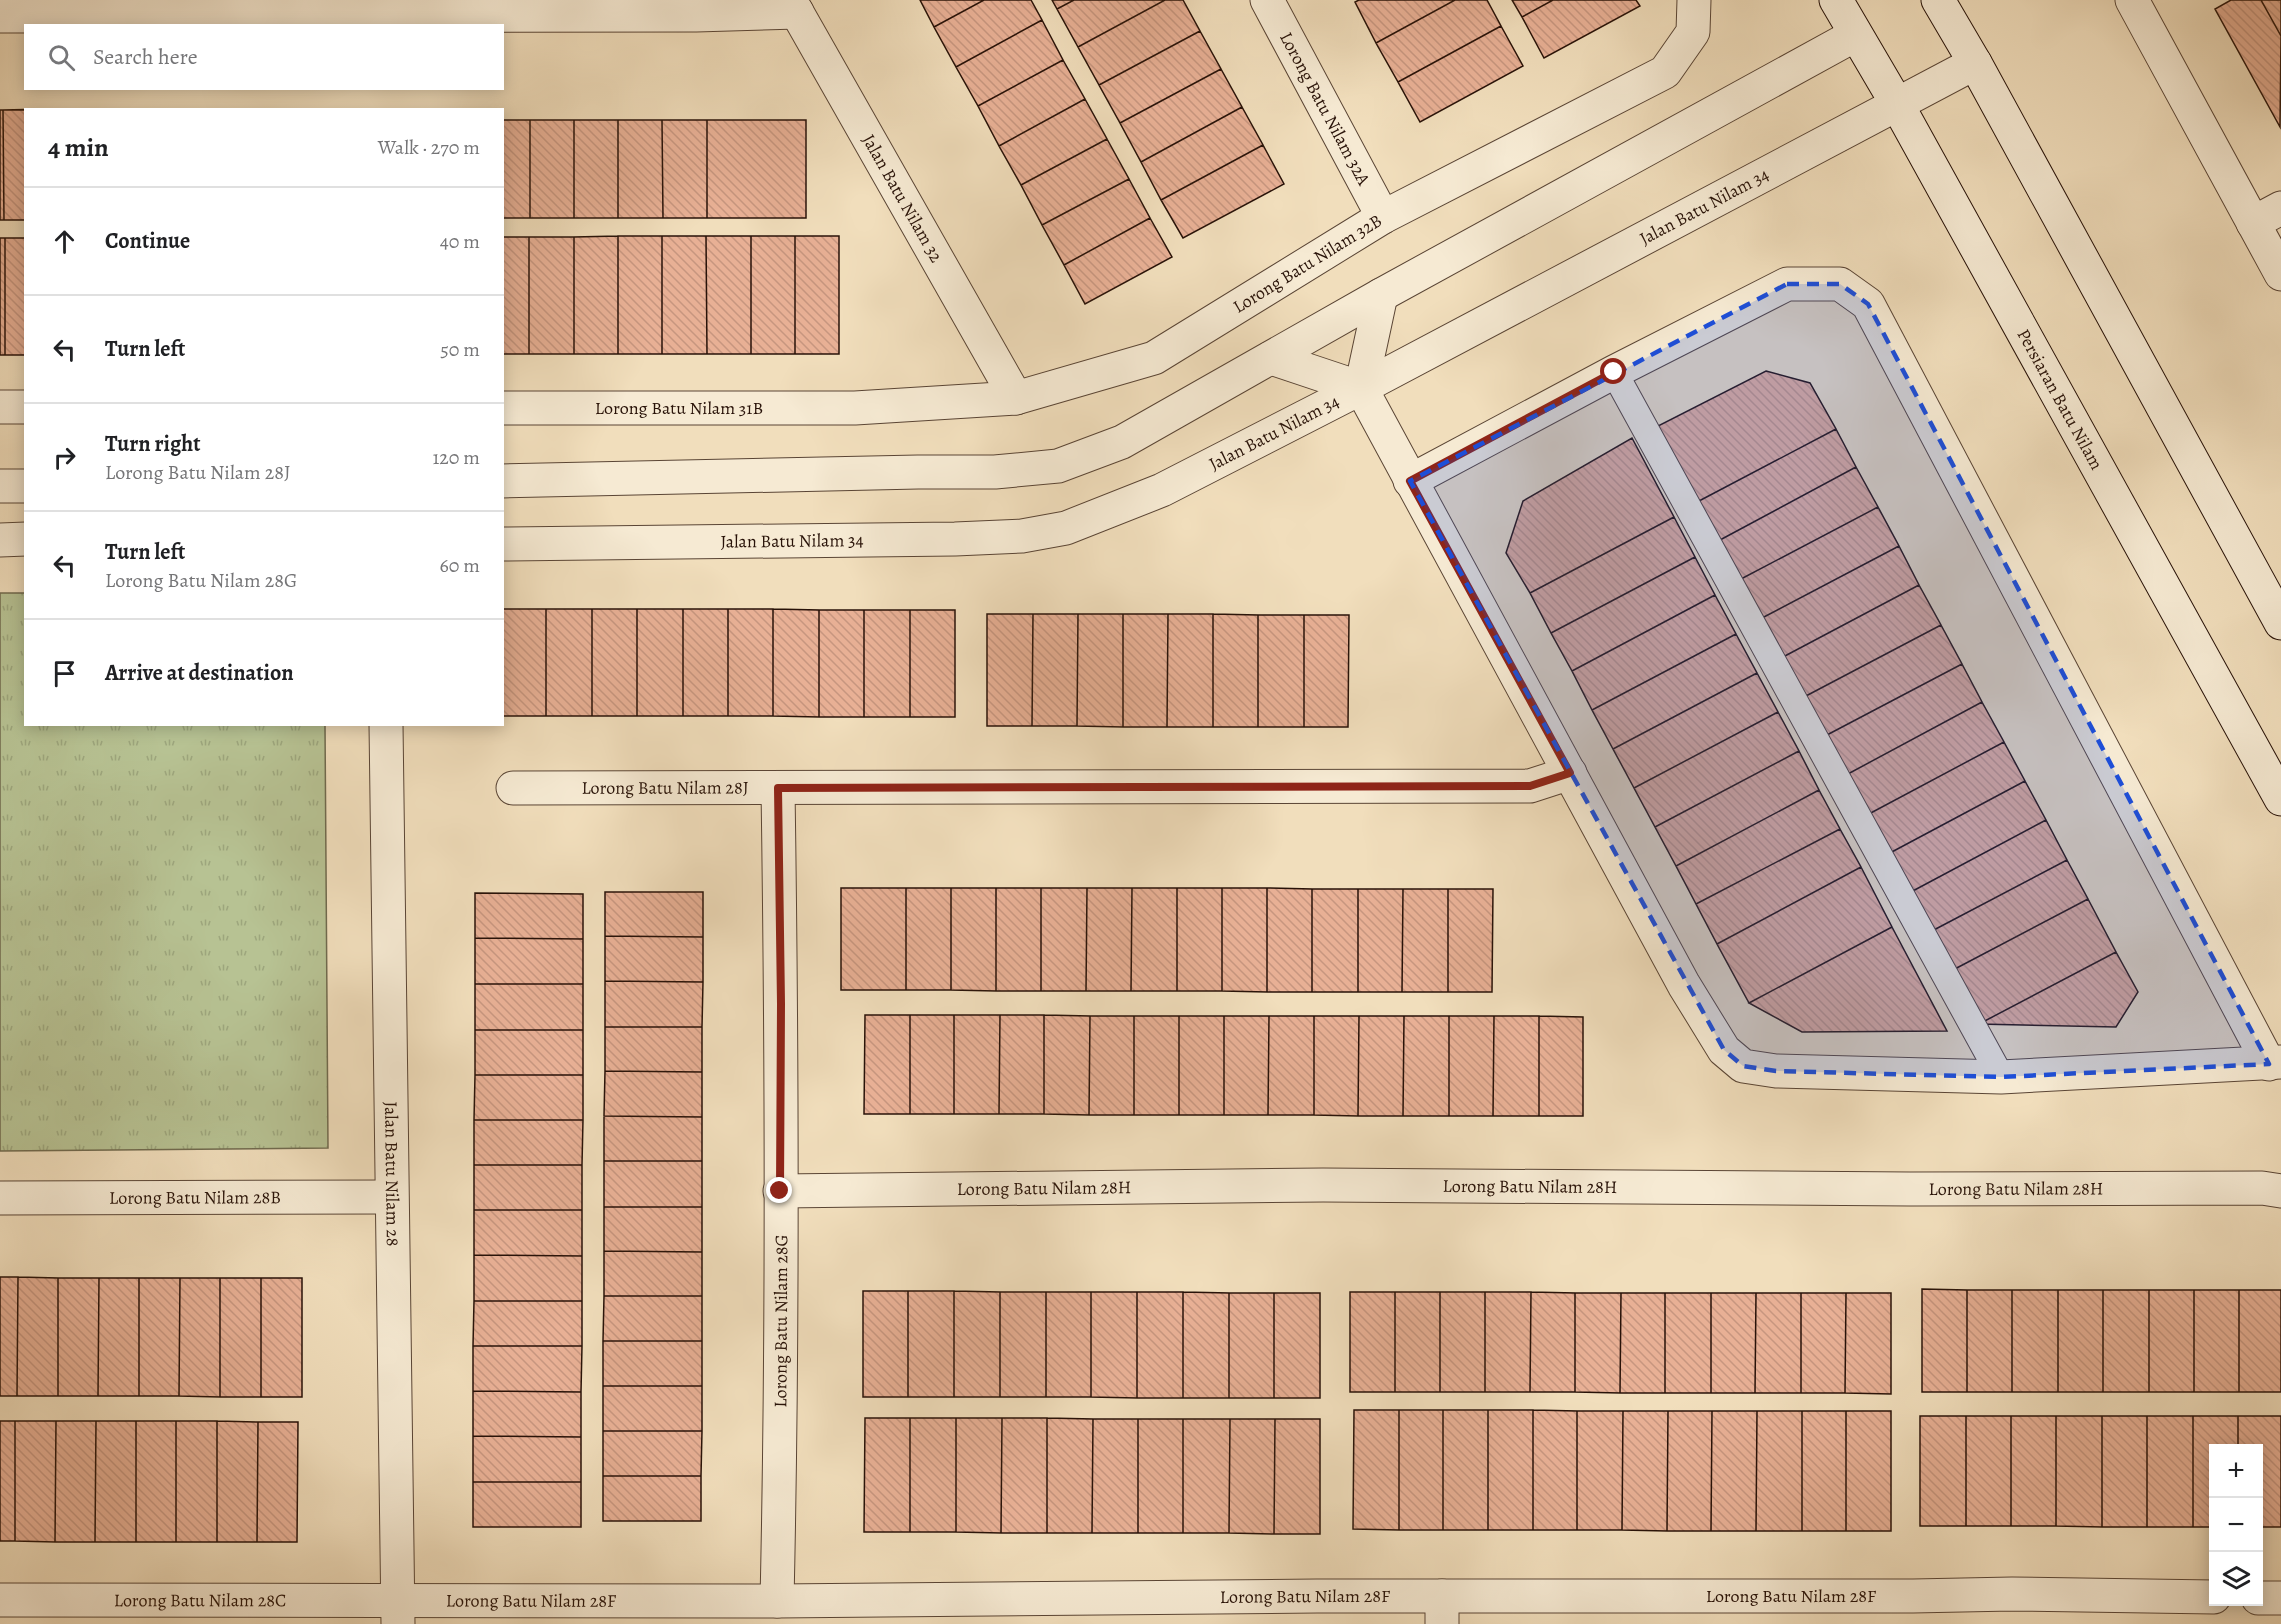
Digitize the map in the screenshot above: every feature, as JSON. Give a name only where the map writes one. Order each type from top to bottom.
[{"type":"street","name":"Lorong Batu Nilam 32A","points":[[1267,0],[1383,217]]},
{"type":"street","name":"Lorong Batu Nilam 32B","points":[[855,408],[1016,398],[1154,358],[1383,217],[1665,72],[1693,32],[1694,0]]},
{"type":"street","name":"Persiaran Batu Nilam","points":[[1836,0],[1897,104],[2281,799]]},
{"type":"street","points":[[1938,0],[1975,63],[2281,624]]},
{"type":"street","points":[[2132,0],[2281,274]]},
{"type":"street","points":[[0,16],[696,15],[793,6]]},
{"type":"street","name":"Jalan Batu Nilam 32","points":[[793,6],[1016,398]]},
{"type":"street","points":[[504,481],[995,472],[1058,466],[1122,442],[1381,295],[1855,35]]},
{"type":"street","name":"Jalan Batu Nilam 34","points":[[504,544],[955,539],[1022,536],[1066,528],[1162,490],[1361,388],[1975,63]]},
{"type":"street","points":[[2253,223],[2281,208]]},
{"type":"street","points":[[1381,295],[1361,388],[1410,481],[1684,985],[1724,1050],[1743,1066],[1776,1071],[2001,1077],[2275,1063],[1868,304],[1840,284],[1787,284],[1614,372],[1410,481]]},
{"type":"street","points":[[1271,358],[1361,388]]},
{"type":"street","points":[[0,407],[24,407]]},
{"type":"street","name":"Lorong Batu Nilam 31B","points":[[504,408],[855,408]]},
{"type":"street","points":[[0,486],[24,486]]},
{"type":"street","points":[[0,540],[24,539]]},
{"type":"street","name":"Jalan Batu Nilam 28","points":[[386,726],[398,1612]]},
{"type":"street","name":"Lorong Batu Nilam 28J","points":[[513,788],[1530,786],[1570,773]]},
{"type":"street","name":"Lorong Batu Nilam 28G","points":[[777,1601],[781,1396],[781,1004],[778,788]]},
{"type":"street","name":"Lorong Batu Nilam 28H","points":[[780,1191],[1335,1185],[1898,1189],[2262,1188],[2281,1191]]},
{"type":"street","name":"Lorong Batu Nilam 28B","points":[[0,1198],[391,1197]]},
{"type":"street","name":"Lorong Batu Nilam 28F","points":[[398,1612],[777,1601],[990,1598],[1442,1610],[2012,1594],[2209,1597]]},
{"type":"street","points":[[2263,1598],[2281,1598]]},
{"type":"street","name":"Lorong Batu Nilam 28C","points":[[0,1600],[398,1612]]},
{"type":"lane","points":[[1614,372],[2001,1077]]},
{"type":"highlighted area","points":[[1787,284],[1840,284],[1868,304],[2269,1064],[2001,1077],[1776,1071],[1743,1066],[1724,1050],[1410,481]]},
{"type":"green space","points":[[0,593],[24,593],[24,726],[325,726],[328,1148],[0,1151]]},
{"type":"building","points":[[920,0],[984,0],[934,27]]},
{"type":"building","points":[[984,0],[1031,0],[1042,20],[956,67],[934,27]]},
{"type":"building","points":[[1052,0],[1074,0],[1057,9]]},
{"type":"building","points":[[1074,0],[1165,0],[1078,47],[1057,9]]},
{"type":"building","points":[[1165,0],[1183,0],[1200,31],[1099,85],[1078,47]]},
{"type":"building","points":[[1359,0],[1455,0],[1376,43],[1355,2]]},
{"type":"building","points":[[1455,0],[1487,0],[1501,26],[1398,82],[1376,43]]},
{"type":"building","points":[[1512,0],[1553,0],[1522,17]]},
{"type":"building","points":[[1553,0],[1636,0],[1640,6],[1544,58],[1522,17]]},
{"type":"building","points":[[2231,0],[2261,0],[2281,36],[2280,127],[2215,9]]},
{"type":"building","points":[[2261,0],[2281,0],[2281,36]]},
{"type":"building","points":[[1042,20],[1063,60],[978,106],[956,67]]},
{"type":"building","points":[[1501,26],[1523,66],[1420,122],[1398,82]]},
{"type":"building","points":[[1200,31],[1221,69],[1120,123],[1099,85]]},
{"type":"building","points":[[1063,60],[1085,99],[999,146],[978,106]]},
{"type":"building","points":[[1221,69],[1242,107],[1141,162],[1120,123]]},
{"type":"building","points":[[1085,99],[1107,139],[1021,185],[999,146]]},
{"type":"building","points":[[1242,107],[1263,145],[1161,200],[1141,162]]},
{"type":"building","points":[[0,110],[3,110],[4,220],[0,220]]},
{"type":"building","points":[[3,110],[24,110],[24,220],[4,220]]},
{"type":"building","points":[[504,120],[530,120],[530,218],[504,218]]},
{"type":"building","points":[[530,120],[574,120],[574,218],[530,218]]},
{"type":"building","points":[[574,120],[618,120],[618,218],[574,218]]},
{"type":"building","points":[[618,120],[662,120],[663,218],[618,218]]},
{"type":"building","points":[[662,120],[707,120],[707,218],[663,218]]},
{"type":"building","points":[[707,120],[806,120],[806,218],[707,218]]},
{"type":"building","points":[[1107,139],[1129,179],[1042,225],[1021,185]]},
{"type":"building","points":[[1263,145],[1284,184],[1183,238],[1161,200]]},
{"type":"building","points":[[1129,179],[1150,218],[1064,265],[1042,225]]},
{"type":"building","points":[[1150,218],[1172,257],[1085,304],[1064,265]]},
{"type":"building","points":[[618,236],[662,236],[662,354],[618,354]]},
{"type":"building","points":[[618,236],[618,354],[574,354],[574,237]]},
{"type":"building","points":[[662,236],[706,236],[707,354],[662,354]]},
{"type":"building","points":[[706,236],[751,236],[751,354],[707,354]]},
{"type":"building","points":[[751,236],[795,236],[795,354],[751,354]]},
{"type":"building","points":[[795,236],[839,236],[839,354],[795,354]]},
{"type":"building","points":[[504,237],[529,237],[529,354],[504,354]]},
{"type":"building","points":[[529,237],[574,237],[574,354],[529,354]]},
{"type":"building","points":[[0,238],[5,238],[5,355],[0,355]]},
{"type":"building","points":[[5,238],[24,238],[24,355],[5,355]]},
{"type":"building","points":[[1766,371],[1810,383],[1836,429],[1699,501],[1656,427]]},
{"type":"building","points":[[1836,429],[1856,467],[1720,540],[1699,501]]},
{"type":"building","points":[[1632,438],[1674,517],[1530,593],[1506,553],[1523,501]]},
{"type":"building","points":[[1856,467],[1878,507],[1741,579],[1720,540]]},
{"type":"building","points":[[1878,507],[1899,546],[1762,618],[1741,579]]},
{"type":"building","points":[[1674,517],[1695,557],[1551,633],[1530,593]]},
{"type":"building","points":[[1899,546],[1919,585],[1783,657],[1762,618]]},
{"type":"building","points":[[1695,557],[1715,595],[1572,671],[1551,633]]},
{"type":"building","points":[[1919,585],[1941,625],[1804,697],[1783,657]]},
{"type":"building","points":[[1715,595],[1736,634],[1592,710],[1572,671]]},
{"type":"building","points":[[504,609],[546,609],[546,716],[504,716]]},
{"type":"building","points":[[546,609],[592,609],[592,716],[546,716]]},
{"type":"building","points":[[592,609],[637,609],[637,716],[592,716]]},
{"type":"building","points":[[637,609],[683,609],[683,716],[637,716]]},
{"type":"building","points":[[683,609],[728,609],[728,716],[683,716]]},
{"type":"building","points":[[728,609],[773,609],[773,716],[728,716]]},
{"type":"building","points":[[773,609],[819,610],[819,717],[773,716]]},
{"type":"building","points":[[819,610],[864,610],[864,717],[819,717]]},
{"type":"building","points":[[864,610],[910,610],[910,717],[864,717]]},
{"type":"building","points":[[910,610],[955,610],[955,717],[910,717]]},
{"type":"building","points":[[987,614],[1033,614],[1032,726],[987,726]]},
{"type":"building","points":[[1033,614],[1078,614],[1077,726],[1032,726]]},
{"type":"building","points":[[1078,614],[1123,614],[1123,727],[1077,726]]},
{"type":"building","points":[[1123,614],[1168,614],[1167,727],[1123,727]]},
{"type":"building","points":[[1168,614],[1213,614],[1213,727],[1167,727]]},
{"type":"building","points":[[1213,614],[1258,615],[1258,727],[1213,727]]},
{"type":"building","points":[[1258,615],[1304,615],[1304,727],[1258,727]]},
{"type":"building","points":[[1304,615],[1349,615],[1348,727],[1304,727]]},
{"type":"building","points":[[1941,625],[1962,664],[1825,736],[1804,697]]},
{"type":"building","points":[[1736,634],[1757,673],[1613,749],[1592,710]]},
{"type":"building","points":[[1962,664],[1982,702],[1846,775],[1825,736]]},
{"type":"building","points":[[1757,673],[1778,712],[1634,788],[1613,749]]},
{"type":"building","points":[[1982,702],[2004,742],[1867,815],[1846,775]]},
{"type":"building","points":[[1778,712],[1799,751],[1655,827],[1634,788]]},
{"type":"building","points":[[2004,742],[2025,781],[1888,854],[1867,815]]},
{"type":"building","points":[[1799,751],[1819,790],[1676,866],[1655,827]]},
{"type":"building","points":[[2025,781],[2046,820],[1909,893],[1888,854]]},
{"type":"building","points":[[1819,790],[1840,829],[1696,904],[1676,866]]},
{"type":"building","points":[[2046,820],[2067,860],[1930,932],[1909,893]]},
{"type":"building","points":[[1840,829],[1861,867],[1717,944],[1696,904]]},
{"type":"building","points":[[2067,860],[2088,899],[1951,971],[1930,932]]},
{"type":"building","points":[[1861,867],[1892,927],[1749,1003],[1717,944]]},
{"type":"building","points":[[841,888],[906,888],[906,990],[841,990]]},
{"type":"building","points":[[906,888],[951,888],[951,990],[906,990]]},
{"type":"building","points":[[951,888],[996,888],[996,991],[951,990]]},
{"type":"building","points":[[996,888],[1041,888],[1041,991],[996,991]]},
{"type":"building","points":[[1041,888],[1087,888],[1086,991],[1041,991]]},
{"type":"building","points":[[1087,888],[1132,888],[1131,991],[1086,991]]},
{"type":"building","points":[[1132,888],[1177,888],[1177,991],[1131,991]]},
{"type":"building","points":[[1177,888],[1222,888],[1222,991],[1177,991]]},
{"type":"building","points":[[1222,888],[1267,888],[1267,992],[1222,991]]},
{"type":"building","points":[[1267,888],[1312,889],[1312,992],[1267,992]]},
{"type":"building","points":[[1312,889],[1358,889],[1358,992],[1312,992]]},
{"type":"building","points":[[1358,889],[1403,889],[1402,992],[1358,992]]},
{"type":"building","points":[[1403,889],[1448,889],[1448,992],[1402,992]]},
{"type":"building","points":[[1448,889],[1493,889],[1492,992],[1448,992]]},
{"type":"building","points":[[605,892],[703,892],[703,937],[605,936]]},
{"type":"building","points":[[475,893],[583,894],[583,939],[475,938]]},
{"type":"building","points":[[2088,899],[2116,952],[1979,1024],[1951,971]]},
{"type":"building","points":[[1892,927],[1947,1031],[1802,1032],[1749,1003]]},
{"type":"building","points":[[605,936],[703,937],[703,982],[605,981]]},
{"type":"building","points":[[475,938],[583,939],[583,984],[475,984]]},
{"type":"building","points":[[2116,952],[2138,992],[2116,1027],[1979,1024]]},
{"type":"building","points":[[605,981],[703,982],[702,1027],[605,1027]]},
{"type":"building","points":[[475,984],[583,984],[583,1030],[475,1030]]},
{"type":"building","points":[[865,1015],[910,1015],[910,1114],[864,1114]]},
{"type":"building","points":[[910,1015],[954,1015],[954,1114],[910,1114]]},
{"type":"building","points":[[954,1015],[1000,1015],[999,1114],[954,1114]]},
{"type":"building","points":[[1000,1015],[1044,1015],[1044,1114],[999,1114]]},
{"type":"building","points":[[1044,1015],[1090,1016],[1089,1115],[1044,1114]]},
{"type":"building","points":[[1090,1016],[1134,1016],[1134,1115],[1089,1115]]},
{"type":"building","points":[[1134,1016],[1179,1016],[1179,1115],[1134,1115]]},
{"type":"building","points":[[1179,1016],[1224,1016],[1224,1115],[1179,1115]]},
{"type":"building","points":[[1224,1016],[1269,1016],[1268,1115],[1224,1115]]},
{"type":"building","points":[[1269,1016],[1314,1016],[1314,1115],[1268,1115]]},
{"type":"building","points":[[1314,1016],[1359,1016],[1358,1116],[1314,1115]]},
{"type":"building","points":[[1359,1016],[1404,1016],[1403,1116],[1358,1116]]},
{"type":"building","points":[[1404,1016],[1449,1016],[1449,1116],[1403,1116]]},
{"type":"building","points":[[1449,1016],[1494,1016],[1493,1116],[1449,1116]]},
{"type":"building","points":[[1494,1016],[1539,1016],[1539,1116],[1493,1116]]},
{"type":"building","points":[[1539,1016],[1583,1017],[1583,1116],[1539,1116]]},
{"type":"building","points":[[605,1027],[702,1027],[702,1072],[605,1071]]},
{"type":"building","points":[[475,1030],[583,1030],[583,1075],[475,1075]]},
{"type":"building","points":[[605,1071],[702,1072],[702,1117],[604,1116]]},
{"type":"building","points":[[475,1075],[583,1075],[583,1120],[474,1120]]},
{"type":"building","points":[[604,1116],[702,1117],[702,1161],[604,1161]]},
{"type":"building","points":[[474,1120],[583,1120],[582,1165],[474,1165]]},
{"type":"building","points":[[604,1161],[702,1161],[702,1207],[604,1207]]},
{"type":"building","points":[[474,1165],[582,1165],[582,1210],[474,1210]]},
{"type":"building","points":[[604,1207],[702,1207],[702,1252],[604,1251]]},
{"type":"building","points":[[474,1210],[582,1210],[582,1256],[474,1255]]},
{"type":"building","points":[[604,1251],[702,1252],[702,1296],[604,1296]]},
{"type":"building","points":[[474,1255],[582,1256],[582,1301],[474,1301]]},
{"type":"building","points":[[0,1277],[18,1277],[17,1396],[0,1396]]},
{"type":"building","points":[[18,1277],[58,1278],[58,1396],[17,1396]]},
{"type":"building","points":[[58,1278],[99,1278],[98,1396],[58,1396]]},
{"type":"building","points":[[99,1278],[139,1278],[139,1396],[98,1396]]},
{"type":"building","points":[[139,1278],[180,1278],[179,1396],[139,1396]]},
{"type":"building","points":[[180,1278],[220,1278],[220,1397],[179,1396]]},
{"type":"building","points":[[220,1278],[261,1278],[261,1397],[220,1397]]},
{"type":"building","points":[[261,1278],[302,1278],[302,1397],[261,1397]]},
{"type":"building","points":[[1922,1289],[1967,1290],[1967,1392],[1922,1392]]},
{"type":"building","points":[[1967,1290],[2012,1290],[2012,1392],[1967,1392]]},
{"type":"building","points":[[2012,1290],[2058,1290],[2058,1392],[2012,1392]]},
{"type":"building","points":[[2058,1290],[2103,1290],[2103,1392],[2058,1392]]},
{"type":"building","points":[[2103,1290],[2149,1290],[2149,1392],[2103,1392]]},
{"type":"building","points":[[2149,1290],[2194,1290],[2194,1392],[2149,1392]]},
{"type":"building","points":[[2194,1290],[2239,1290],[2239,1392],[2194,1392]]},
{"type":"building","points":[[2239,1290],[2281,1290],[2281,1392],[2239,1392]]},
{"type":"building","points":[[863,1291],[908,1291],[908,1397],[863,1397]]},
{"type":"building","points":[[908,1291],[954,1291],[954,1397],[908,1397]]},
{"type":"building","points":[[954,1291],[1000,1292],[1000,1397],[954,1397]]},
{"type":"building","points":[[1000,1292],[1046,1292],[1046,1397],[1000,1397]]},
{"type":"building","points":[[1046,1292],[1091,1292],[1091,1397],[1046,1397]]},
{"type":"building","points":[[1091,1292],[1137,1292],[1137,1398],[1091,1397]]},
{"type":"building","points":[[1137,1292],[1183,1292],[1183,1398],[1137,1398]]},
{"type":"building","points":[[1183,1292],[1229,1293],[1229,1398],[1183,1398]]},
{"type":"building","points":[[1350,1292],[1395,1292],[1395,1392],[1350,1392]]},
{"type":"building","points":[[1395,1292],[1440,1292],[1440,1392],[1395,1392]]},
{"type":"building","points":[[1440,1292],[1485,1292],[1485,1392],[1440,1392]]},
{"type":"building","points":[[1485,1292],[1531,1292],[1530,1392],[1485,1392]]},
{"type":"building","points":[[1531,1292],[1575,1293],[1575,1392],[1530,1392]]},
{"type":"building","points":[[1229,1293],[1274,1293],[1274,1398],[1229,1398]]},
{"type":"building","points":[[1274,1293],[1320,1293],[1320,1398],[1274,1398]]},
{"type":"building","points":[[1575,1293],[1621,1293],[1620,1393],[1575,1392]]},
{"type":"building","points":[[1621,1293],[1665,1293],[1665,1393],[1620,1393]]},
{"type":"building","points":[[1665,1293],[1711,1293],[1711,1393],[1665,1393]]},
{"type":"building","points":[[1711,1293],[1756,1293],[1755,1393],[1711,1393]]},
{"type":"building","points":[[1756,1293],[1801,1293],[1801,1393],[1755,1393]]},
{"type":"building","points":[[1801,1293],[1846,1293],[1845,1393],[1801,1393]]},
{"type":"building","points":[[1846,1293],[1891,1293],[1891,1394],[1845,1393]]},
{"type":"building","points":[[604,1296],[702,1296],[702,1341],[603,1341]]},
{"type":"building","points":[[474,1301],[582,1301],[582,1346],[473,1346]]},
{"type":"building","points":[[603,1341],[702,1341],[702,1386],[603,1386]]},
{"type":"building","points":[[473,1346],[582,1346],[581,1392],[473,1391]]},
{"type":"building","points":[[603,1386],[702,1386],[702,1431],[603,1431]]},
{"type":"building","points":[[473,1391],[581,1392],[581,1437],[473,1436]]},
{"type":"building","points":[[1354,1410],[1399,1410],[1399,1530],[1353,1529]]},
{"type":"building","points":[[1399,1410],[1443,1410],[1443,1530],[1399,1530]]},
{"type":"building","points":[[1443,1410],[1488,1410],[1488,1530],[1443,1530]]},
{"type":"building","points":[[1488,1410],[1533,1410],[1533,1530],[1488,1530]]},
{"type":"building","points":[[1533,1410],[1577,1411],[1577,1530],[1533,1530]]},
{"type":"building","points":[[1577,1411],[1623,1411],[1622,1530],[1577,1530]]},
{"type":"building","points":[[1623,1411],[1668,1411],[1667,1531],[1622,1530]]},
{"type":"building","points":[[1668,1411],[1712,1411],[1711,1531],[1667,1531]]},
{"type":"building","points":[[1712,1411],[1757,1411],[1756,1531],[1711,1531]]},
{"type":"building","points":[[1757,1411],[1802,1411],[1802,1531],[1756,1531]]},
{"type":"building","points":[[1802,1411],[1846,1411],[1846,1531],[1802,1531]]},
{"type":"building","points":[[1846,1411],[1891,1411],[1891,1531],[1846,1531]]},
{"type":"building","points":[[1920,1416],[1966,1416],[1966,1526],[1920,1526]]},
{"type":"building","points":[[1966,1416],[2011,1416],[2011,1526],[1966,1526]]},
{"type":"building","points":[[2011,1416],[2056,1416],[2056,1526],[2011,1526]]},
{"type":"building","points":[[2056,1416],[2102,1416],[2102,1527],[2056,1526]]},
{"type":"building","points":[[2102,1416],[2147,1416],[2147,1527],[2102,1527]]},
{"type":"building","points":[[2147,1416],[2193,1416],[2193,1527],[2147,1527]]},
{"type":"building","points":[[2193,1416],[2238,1416],[2238,1444],[2209,1444],[2209,1527],[2193,1527]]},
{"type":"building","points":[[2238,1416],[2281,1416],[2281,1527],[2263,1527],[2263,1444],[2238,1444]]},
{"type":"building","points":[[865,1418],[910,1418],[910,1532],[864,1532]]},
{"type":"building","points":[[910,1418],[956,1418],[956,1532],[910,1532]]},
{"type":"building","points":[[956,1418],[1002,1418],[1001,1533],[956,1532]]},
{"type":"building","points":[[1002,1418],[1047,1418],[1047,1533],[1001,1533]]},
{"type":"building","points":[[1047,1418],[1093,1419],[1092,1533],[1047,1533]]},
{"type":"building","points":[[1093,1419],[1138,1419],[1138,1533],[1092,1533]]},
{"type":"building","points":[[1138,1419],[1183,1419],[1183,1533],[1138,1533]]},
{"type":"building","points":[[1183,1419],[1230,1419],[1229,1533],[1183,1533]]},
{"type":"building","points":[[1230,1419],[1275,1419],[1274,1534],[1229,1533]]},
{"type":"building","points":[[1275,1419],[1320,1419],[1320,1534],[1274,1534]]},
{"type":"building","points":[[0,1421],[15,1421],[15,1541],[0,1541]]},
{"type":"building","points":[[15,1421],[56,1421],[55,1542],[15,1541]]},
{"type":"building","points":[[56,1421],[96,1421],[95,1542],[55,1542]]},
{"type":"building","points":[[96,1421],[136,1421],[136,1542],[95,1542]]},
{"type":"building","points":[[136,1421],[176,1421],[176,1542],[136,1542]]},
{"type":"building","points":[[176,1421],[217,1421],[217,1542],[176,1542]]},
{"type":"building","points":[[217,1421],[258,1422],[257,1542],[217,1542]]},
{"type":"building","points":[[258,1422],[298,1422],[297,1542],[257,1542]]},
{"type":"building","points":[[603,1431],[702,1431],[701,1476],[603,1476]]},
{"type":"building","points":[[473,1436],[581,1437],[581,1482],[473,1482]]},
{"type":"building","points":[[603,1476],[701,1476],[701,1521],[603,1521]]},
{"type":"building","points":[[473,1482],[581,1482],[581,1527],[473,1527]]},
{"type":"route","points":[[780,1191],[781,1004],[778,788],[1530,786],[1570,773],[1410,481],[1614,372]]}]
